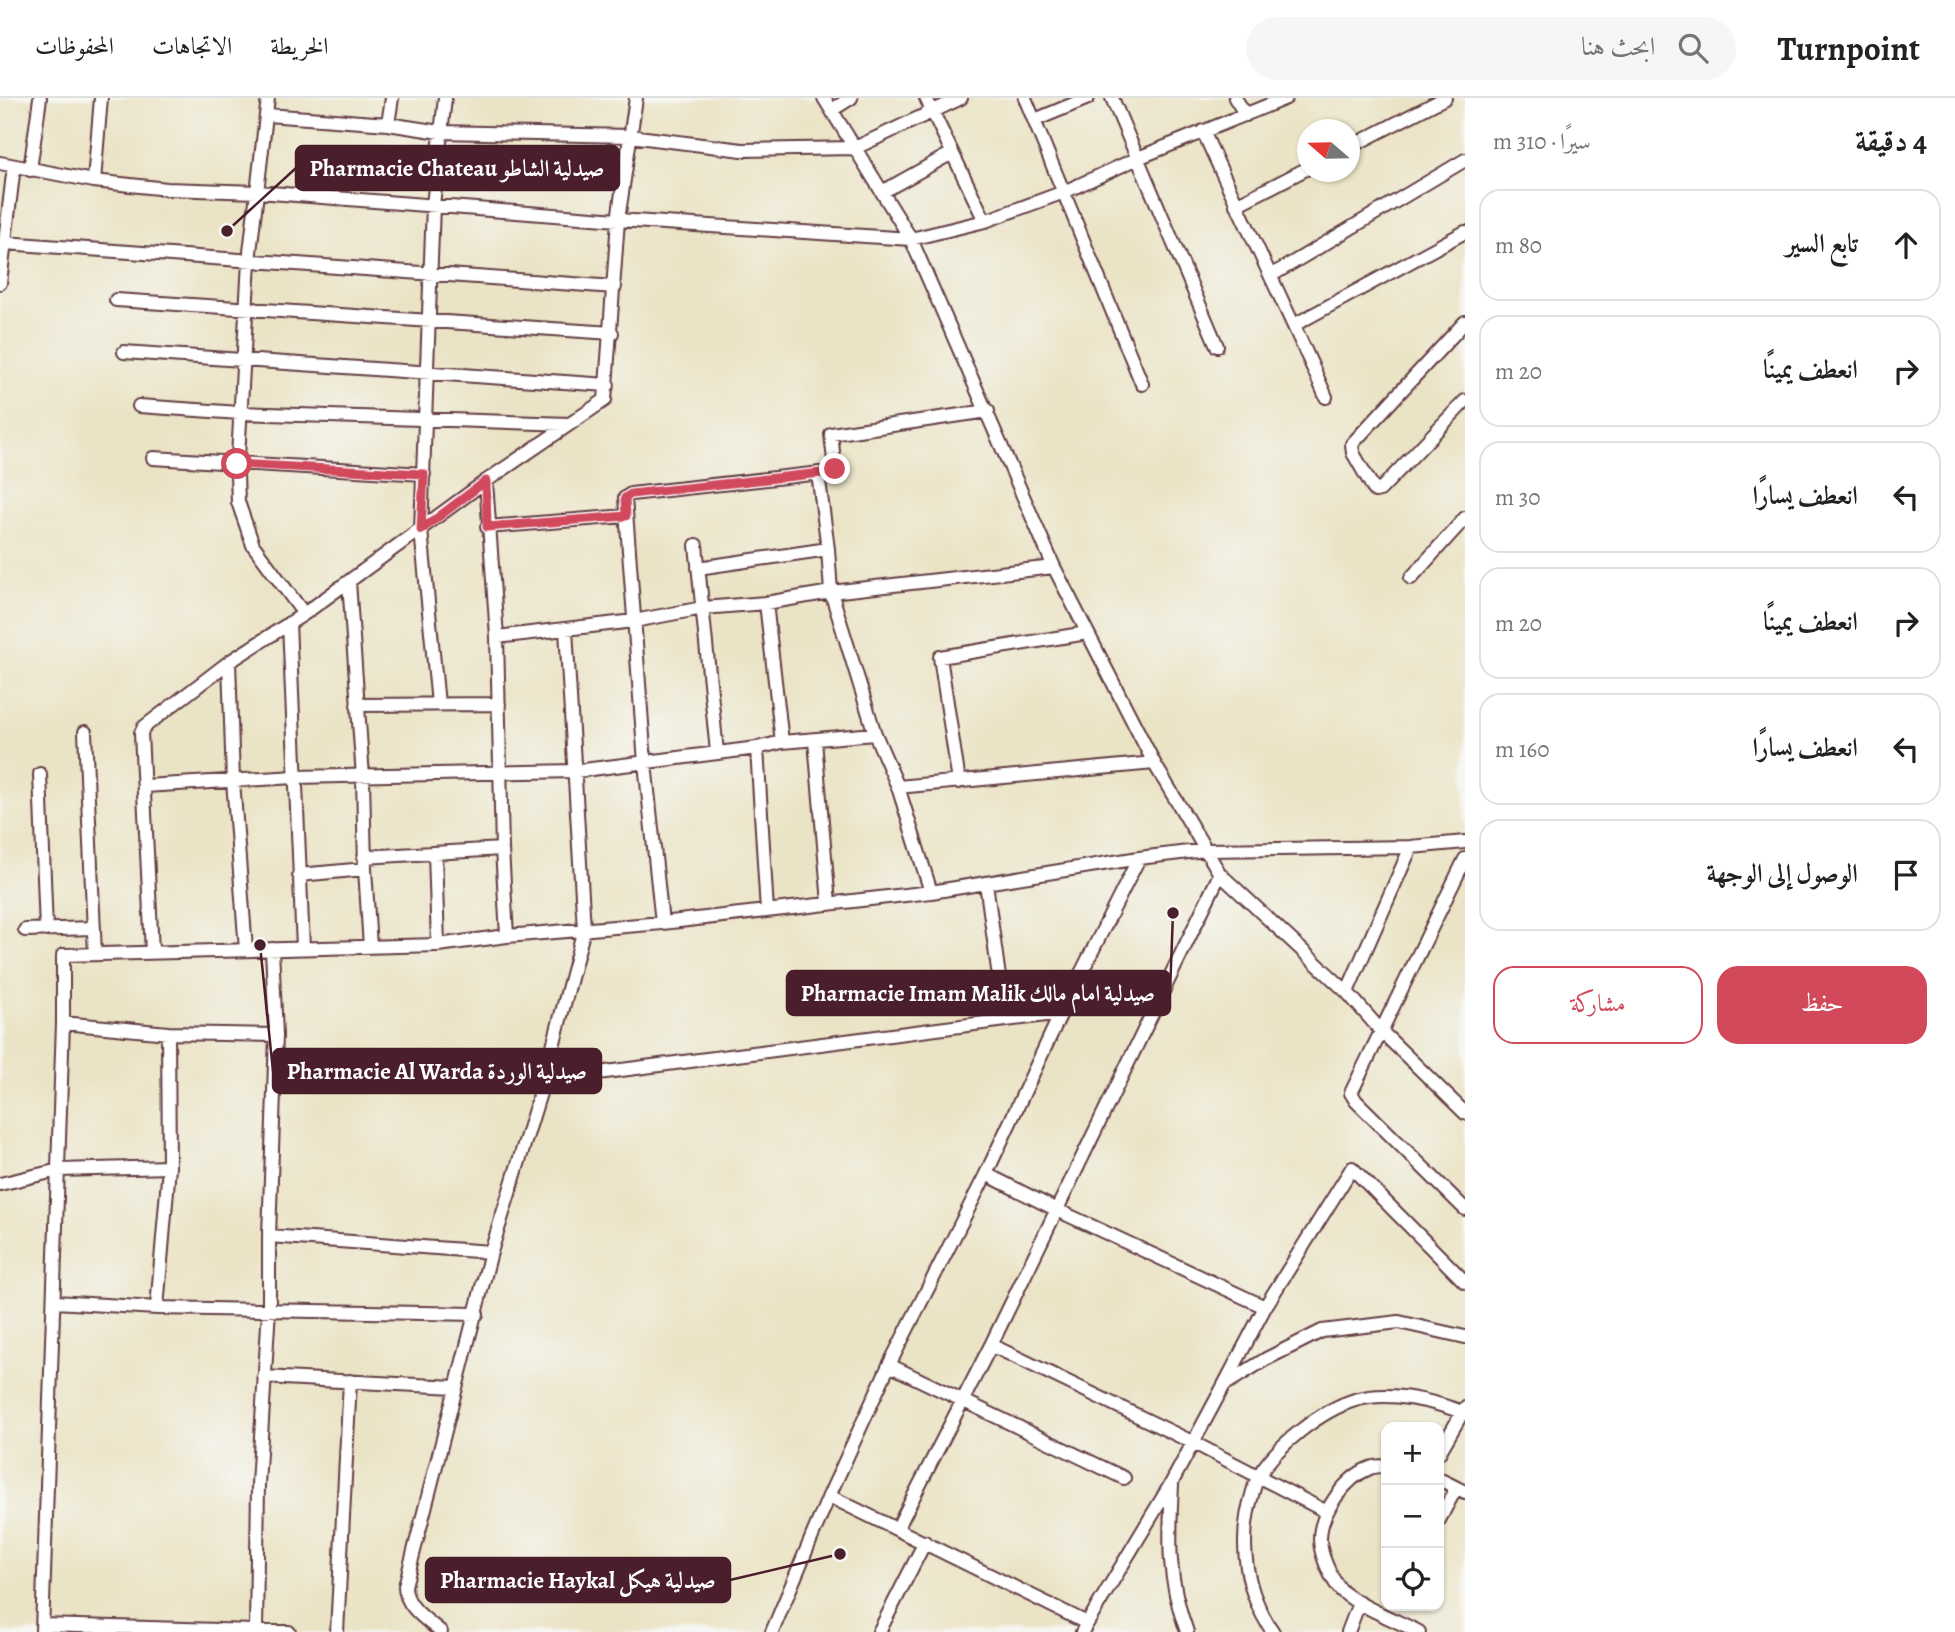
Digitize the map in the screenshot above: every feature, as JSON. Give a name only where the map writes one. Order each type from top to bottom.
[{"type":"street","points":[[30,170],[40,98]]},
{"type":"street","points":[[94,181],[101,98]]},
{"type":"street","points":[[268,98],[246,310],[237,464],[238,502],[253,545],[304,614]]},
{"type":"street","points":[[388,124],[391,98]]},
{"type":"street","points":[[438,704],[421,530],[433,205],[445,98]]},
{"type":"street","points":[[152,952],[141,733],[144,727],[229,662],[304,614],[486,481],[605,400],[612,333],[618,220],[636,98]]},
{"type":"street","points":[[824,98],[911,239],[1054,566],[1154,763],[1220,874],[1347,992],[1382,1032],[1465,1113]]},
{"type":"street","points":[[832,110],[850,98]]},
{"type":"street","points":[[926,98],[985,221]]},
{"type":"street","points":[[267,115],[388,124],[440,132],[630,136],[742,150],[855,148],[961,98]]},
{"type":"street","points":[[1025,98],[1142,383]]},
{"type":"street","points":[[1035,120],[1088,98]]},
{"type":"street","points":[[1112,98],[1217,346]]},
{"type":"street","points":[[1235,98],[1246,115]]},
{"type":"street","points":[[0,163],[94,181],[166,188],[258,192],[911,239],[985,221],[1064,192],[1286,98]]},
{"type":"street","points":[[1360,141],[1445,98]]},
{"type":"street","points":[[1203,131],[1236,205],[1272,275],[1326,397]]},
{"type":"street","points":[[882,192],[952,153]]},
{"type":"street","points":[[1272,275],[1465,160]]},
{"type":"street","points":[[0,283],[14,166]]},
{"type":"street","points":[[1236,205],[1297,173]]},
{"type":"street","points":[[1294,325],[1465,232]]},
{"type":"street","points":[[5,243],[615,287]]},
{"type":"street","points":[[116,300],[612,333]]},
{"type":"street","points":[[1465,322],[1352,444],[1353,453],[1375,491],[1380,490],[1465,401]]},
{"type":"street","points":[[124,352],[608,385]]},
{"type":"street","points":[[139,406],[240,413],[571,424]]},
{"type":"street","points":[[662,923],[645,763],[625,498],[631,494],[830,472],[835,469],[831,434],[988,411]]},
{"type":"street","points":[[153,458],[424,474]]},
{"type":"street","points":[[818,473],[831,592],[875,734],[898,787],[930,892]]},
{"type":"street","points":[[486,481],[487,527],[497,637],[507,936]]},
{"type":"street","points":[[487,527],[626,516]]},
{"type":"street","points":[[1411,578],[1465,518]]},
{"type":"street","points":[[696,545],[717,752]]},
{"type":"street","points":[[698,568],[828,548]]},
{"type":"street","points":[[497,637],[634,621],[703,608],[766,603],[831,592],[1054,566]]},
{"type":"street","points":[[349,582],[363,777],[370,947]]},
{"type":"street","points":[[766,603],[782,742]]},
{"type":"street","points":[[289,623],[303,948]]},
{"type":"street","points":[[441,1632],[413,1607],[405,1593],[405,1586],[491,1252],[544,1080],[584,929],[566,629]]},
{"type":"street","points":[[959,782],[940,657],[1087,633]]},
{"type":"street","points":[[229,662],[233,781],[246,950]]},
{"type":"street","points":[[358,705],[499,704]]},
{"type":"street","points":[[85,732],[95,954]]},
{"type":"street","points":[[145,786],[295,777],[500,775],[576,771],[757,748],[782,742],[875,734]]},
{"type":"street","points":[[815,741],[830,903]]},
{"type":"street","points":[[757,748],[766,911]]},
{"type":"street","points":[[898,787],[1154,763]]},
{"type":"street","points":[[40,774],[46,930]]},
{"type":"street","points":[[289,1632],[42,1629],[55,1302],[63,955],[438,945],[507,936],[662,923],[930,892],[1205,850],[1411,847],[1465,842]]},
{"type":"street","points":[[1347,992],[1411,847]]},
{"type":"street","points":[[299,875],[435,853],[502,849]]},
{"type":"street","points":[[435,853],[438,945]]},
{"type":"street","points":[[772,1632],[889,1365],[986,1174],[1061,1013],[1139,858]]},
{"type":"street","points":[[1465,859],[1382,1032],[1352,1088],[1353,1097],[1465,1209]]},
{"type":"street","points":[[897,1529],[991,1345],[1220,874]]},
{"type":"street","points":[[986,883],[1005,1020]]},
{"type":"street","points":[[25,930],[94,928]]},
{"type":"street","points":[[256,1631],[258,1484],[268,1309],[276,1035],[272,949]]},
{"type":"street","points":[[544,1080],[1061,1013]]},
{"type":"street","points":[[63,1023],[168,1033],[276,1035]]},
{"type":"street","points":[[158,1308],[169,1167],[168,1033]]},
{"type":"street","points":[[0,1184],[59,1170],[169,1167]]},
{"type":"street","points":[[830,1496],[925,1542],[1085,1627],[1194,1443],[1265,1307],[1352,1168],[1465,1282]]},
{"type":"street","points":[[986,1174],[1265,1307]]},
{"type":"street","points":[[269,1236],[491,1252]]},
{"type":"street","points":[[55,1302],[158,1308],[477,1314]]},
{"type":"street","points":[[1224,1385],[1266,1359],[1322,1331],[1399,1322],[1465,1337]]},
{"type":"street","points":[[991,1345],[1194,1443],[1327,1512]]},
{"type":"street","points":[[889,1365],[1124,1478]]},
{"type":"street","points":[[264,1377],[455,1387]]},
{"type":"street","points":[[337,1632],[350,1381]]},
{"type":"street","points":[[1273,1632],[1252,1593],[1246,1568],[1244,1536],[1248,1510],[1259,1476],[1288,1441],[1316,1420],[1354,1401],[1377,1396],[1406,1398],[1464,1411],[1444,1445]]},
{"type":"street","points":[[1381,1466],[1372,1467],[1345,1484],[1327,1512],[1320,1538],[1326,1563],[1340,1590],[1360,1603],[1381,1609]]},
{"type":"street","points":[[1172,1482],[1170,1559],[1176,1602],[1187,1632]]},
{"type":"street","points":[[1444,1482],[1461,1490],[1444,1513]]},
{"type":"street","points":[[879,1632],[925,1542]]},
{"type":"street","points":[[1348,1632],[1360,1603]]},
{"type":"street","points":[[1390,1611],[1419,1632]]},
{"type":"place","name":"Pharmacie Chateau صيدلية الشاطو","points":[[227,231]]},
{"type":"place","name":"Pharmacie Imam Malik صيدلية امام مالك","points":[[1173,913]]},
{"type":"place","name":"Pharmacie Al Warda صيدلية الوردة","points":[[260,945]]},
{"type":"place","name":"Pharmacie Haykal صيدلية هيكل","points":[[840,1554]]},
{"type":"route","points":[[237,464],[424,474],[421,530],[486,481],[487,527],[626,516],[625,498],[631,494],[830,472],[835,469]]}]
